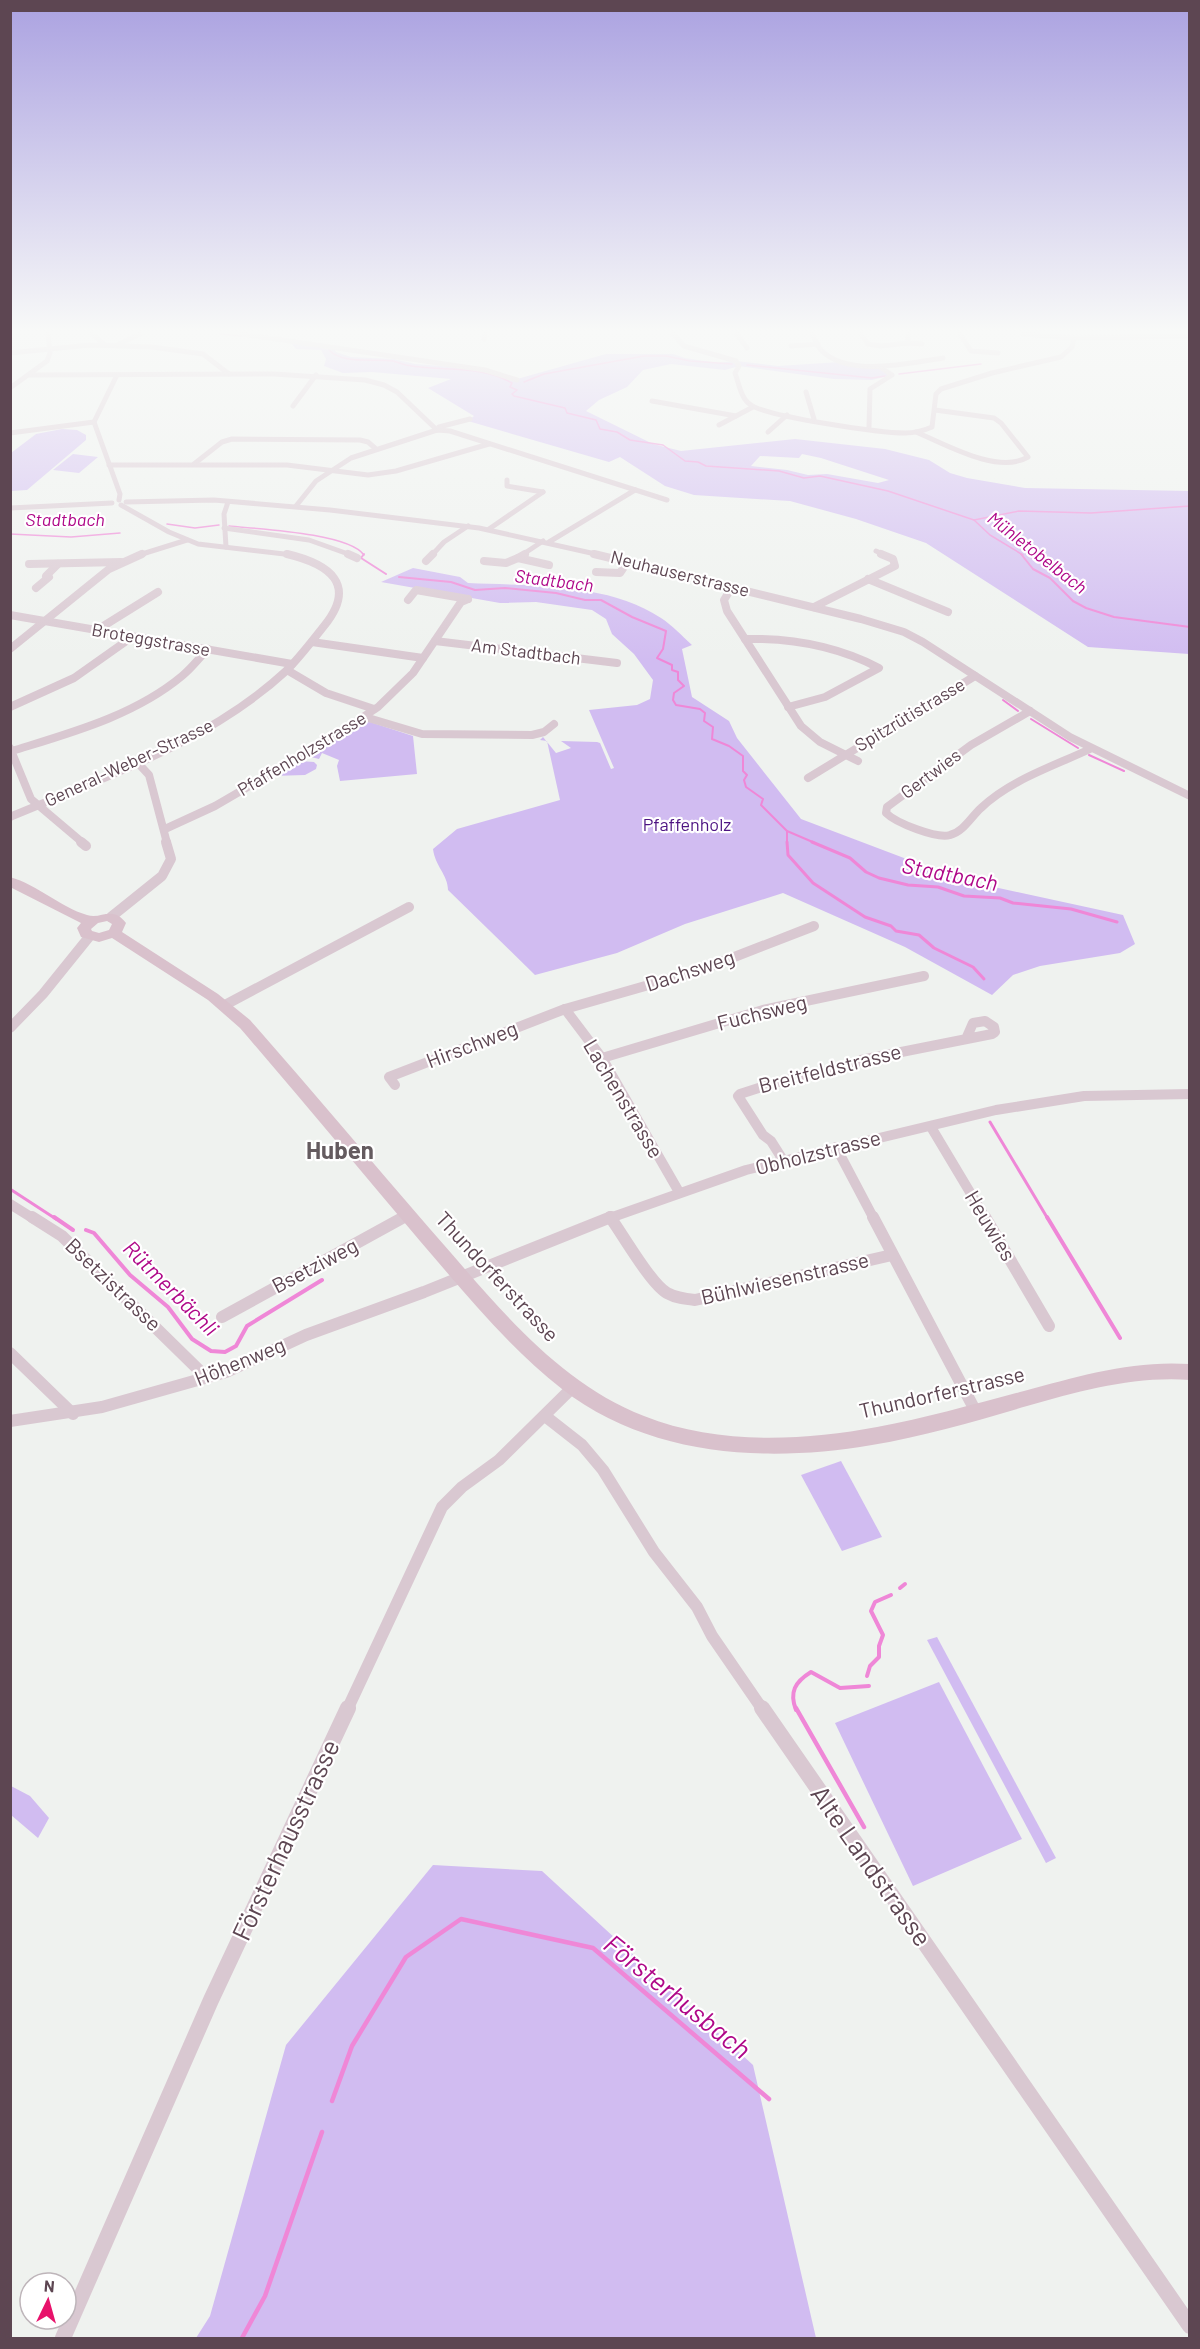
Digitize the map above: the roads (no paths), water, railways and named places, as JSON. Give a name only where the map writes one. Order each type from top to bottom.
[{"type":"street","points":[[102,444],[122,502]]},
{"type":"street","points":[[194,464],[220,444]]},
{"type":"street","points":[[370,444],[375,448]]},
{"type":"street","points":[[296,506],[316,481],[329,471],[375,448],[389,444]]},
{"type":"street","points":[[109,465],[287,465],[359,475],[388,473],[489,444],[667,500]]},
{"type":"street","points":[[947,444],[999,463],[1018,464],[1028,457],[1017,444]]},
{"type":"street","points":[[489,529],[543,492],[507,486],[507,480]]},
{"type":"street","points":[[484,561],[506,563],[518,558],[635,490]]},
{"type":"street","name":"Neuhauserstrasse","points":[[10,508],[122,502],[228,502],[296,506],[468,525],[628,561],[904,632],[932,647],[1090,749],[1190,796]]},
{"type":"street","name":"General-Weber-Strasse","points":[[10,817],[137,762],[222,720],[290,667],[340,604],[340,588],[332,575],[314,563],[296,556],[226,548],[187,540],[122,502]]},
{"type":"street","points":[[226,548],[224,514],[228,502]]},
{"type":"street","points":[[426,561],[444,542],[468,525]]},
{"type":"street","points":[[224,528],[308,540],[342,549],[357,558]]},
{"type":"street","points":[[29,564],[121,562],[187,540]]},
{"type":"street","points":[[814,607],[895,566],[893,559],[876,551]]},
{"type":"street","points":[[518,558],[549,565]]},
{"type":"street","points":[[596,572],[620,573],[628,561]]},
{"type":"street","points":[[10,649],[121,562]]},
{"type":"street","points":[[36,588],[49,577],[46,576],[58,564]]},
{"type":"street","points":[[868,579],[948,612]]},
{"type":"street","name":"Spitzrütistrasse","points":[[732,587],[724,600],[727,610],[801,726],[810,735],[858,761]]},
{"type":"street","name":"Pfaffenholzstrasse","points":[[165,830],[180,825],[225,800],[365,717],[394,694],[423,658],[461,602],[468,599],[416,590],[408,600]]},
{"type":"street","points":[[98,630],[159,592]]},
{"type":"street","name":"Broteggstrasse","points":[[10,615],[290,667],[308,684],[335,697],[374,709]]},
{"type":"street","points":[[10,707],[48,693],[79,677],[132,637]]},
{"type":"street","points":[[745,639],[783,640],[823,647],[848,654],[879,668],[813,704],[788,707]]},
{"type":"street","name":"Am Stadtbach","points":[[435,641],[617,663]]},
{"type":"street","points":[[312,642],[423,658]]},
{"type":"street","points":[[86,846],[31,799],[11,750],[72,732],[155,695],[179,679],[208,650]]},
{"type":"street","name":"Spitzrütistrasse","points":[[845,754],[975,676]]},
{"type":"street","name":"Gertwies","points":[[1029,711],[942,764],[887,807],[886,813],[891,818],[949,836],[1004,791],[1090,749]]},
{"type":"street","points":[[365,717],[422,734],[532,735],[544,732],[554,724]]},
{"type":"street","points":[[808,778],[845,754]]},
{"type":"street","points":[[10,1028],[15,1016],[97,918],[111,917],[162,876],[171,859],[148,771],[137,762]]},
{"type":"street","points":[[12,883],[76,917],[99,938],[114,933],[119,923],[111,917]]},
{"type":"street","points":[[225,1005],[410,907]]},
{"type":"street","name":"Dachsweg","points":[[564,1009],[701,970],[814,926]]},
{"type":"street","name":"Thundorferstrasse","points":[[114,933],[225,1005],[245,1024],[500,1322],[573,1387],[620,1414],[673,1435],[734,1444],[804,1444],[871,1437],[1115,1375],[1161,1371],[1190,1372]]},
{"type":"street","name":"Fuchsweg","points":[[602,1058],[763,1010],[924,976]]},
{"type":"street","name":"Lachenstrasse","points":[[564,1009],[602,1058],[679,1192]]},
{"type":"street","name":"Hirschweg","points":[[395,1085],[389,1077],[564,1009]]},
{"type":"street","name":"Breitfeldstrasse","points":[[783,1160],[771,1141],[763,1135],[738,1096],[740,1094],[774,1083],[852,1065],[861,1060],[966,1039]]},
{"type":"street","name":"Obholzstrasse","points":[[462,1278],[610,1217],[679,1192],[783,1160],[996,1110],[1056,1099],[1190,1094]]},
{"type":"street","name":"Heuwies","points":[[931,1126],[1049,1326]]},
{"type":"street","points":[[836,1147],[976,1412]]},
{"type":"street","name":"Bsetzistrasse","points":[[10,1204],[62,1236],[207,1378]]},
{"type":"street","name":"Bsetziweg","points":[[222,1317],[408,1215]]},
{"type":"street","name":"Bühlwiesenstrasse","points":[[610,1217],[660,1288],[680,1299],[695,1300],[892,1255]]},
{"type":"street","name":"Höhenweg","points":[[10,1421],[73,1414],[226,1372],[306,1335],[462,1278]]},
{"type":"street","points":[[10,1353],[73,1414]]},
{"type":"street","name":"Försterhausstrasse","points":[[63,2338],[211,2000],[442,1507],[462,1487],[499,1460],[573,1387]]},
{"type":"street","name":"Alte Landstrasse","points":[[545,1416],[577,1439],[594,1457],[663,1565],[683,1587],[706,1620],[712,1636],[1190,2326]]},
{"type":"waterway","name":"Mühletobelbach","points":[[654,444],[663,445],[685,461],[698,462],[706,466],[779,471],[804,478],[820,476],[888,491],[974,520]]},
{"type":"waterway","points":[[974,520],[1019,511],[1091,513],[1190,506]]},
{"type":"waterway","name":"Mühletobelbach","points":[[974,520],[990,535],[1023,555]]},
{"type":"waterway","name":"Stadtbach","points":[[167,524],[195,528],[219,525]]},
{"type":"waterway","name":"Stadtbach","points":[[229,526],[322,537],[355,548],[364,555]]},
{"type":"waterway","name":"Stadtbach","points":[[10,534],[71,537],[120,533]]},
{"type":"waterway","name":"Mühletobelbach","points":[[1021,554],[1033,569],[1050,578],[1073,601],[1086,608],[1114,617],[1190,627]]},
{"type":"waterway","name":"Stadtbach","points":[[364,555],[361,558],[386,574]]},
{"type":"waterway","name":"Stadtbach","points":[[399,577],[451,582],[475,590],[505,588],[556,593],[585,600],[601,600],[632,617],[666,631],[663,649],[657,658],[672,665],[672,670],[678,672],[678,680],[684,686],[674,693],[673,700],[676,705],[700,709],[705,713],[704,721],[713,727],[712,739],[729,746],[743,756],[743,771],[747,775],[744,780],[746,787],[763,799],[761,805],[787,831]]},
{"type":"waterway","points":[[1003,700],[1018,711]]},
{"type":"waterway","points":[[1031,719],[1078,748]]},
{"type":"waterway","points":[[1089,755],[1124,771]]},
{"type":"waterway","name":"Stadtbach","points":[[787,831],[815,843]]},
{"type":"waterway","name":"Stadtbach","points":[[787,831],[787,842]]},
{"type":"waterway","name":"Stadtbach","points":[[787,842],[788,855],[813,883],[865,917],[891,926],[896,931],[919,935],[934,948],[973,967],[984,979]]},
{"type":"waterway","name":"Stadtbach","points":[[812,842],[850,858],[866,872],[879,878],[908,885],[938,887],[964,896],[1000,898],[1013,903],[1071,909],[1117,922]]},
{"type":"waterway","points":[[990,1122],[1048,1219]]},
{"type":"waterway","name":"Rütmerbächli","points":[[10,1189],[56,1219]]},
{"type":"waterway","name":"Rütmerbächli","points":[[54,1217],[73,1230]]},
{"type":"waterway","points":[[1047,1217],[1120,1338]]},
{"type":"waterway","name":"Rütmerbächli","points":[[86,1230],[94,1233],[130,1275],[168,1307],[192,1339],[211,1351],[225,1352],[236,1346],[247,1326],[322,1280]]},
{"type":"waterway","points":[[900,1588],[905,1584]]},
{"type":"waterway","points":[[867,1676],[870,1666],[879,1657],[879,1646],[883,1635],[871,1611],[875,1602],[891,1595]]},
{"type":"waterway","points":[[796,1710],[793,1693],[797,1684],[811,1672],[840,1688],[869,1686]]},
{"type":"waterway","points":[[796,1708],[864,1827]]},
{"type":"waterway","name":"Försterhusbach","points":[[332,2101],[352,2046],[406,1957],[461,1919],[593,1948],[769,2099]]},
{"type":"waterway","name":"Försterhusbach","points":[[242,2338],[265,2296],[322,2132]]},
{"type":"district","name":"Huben","points":[[340,1151]]},
{"type":"park label","name":"Pfaffenholz","points":[[687,825]]}]
